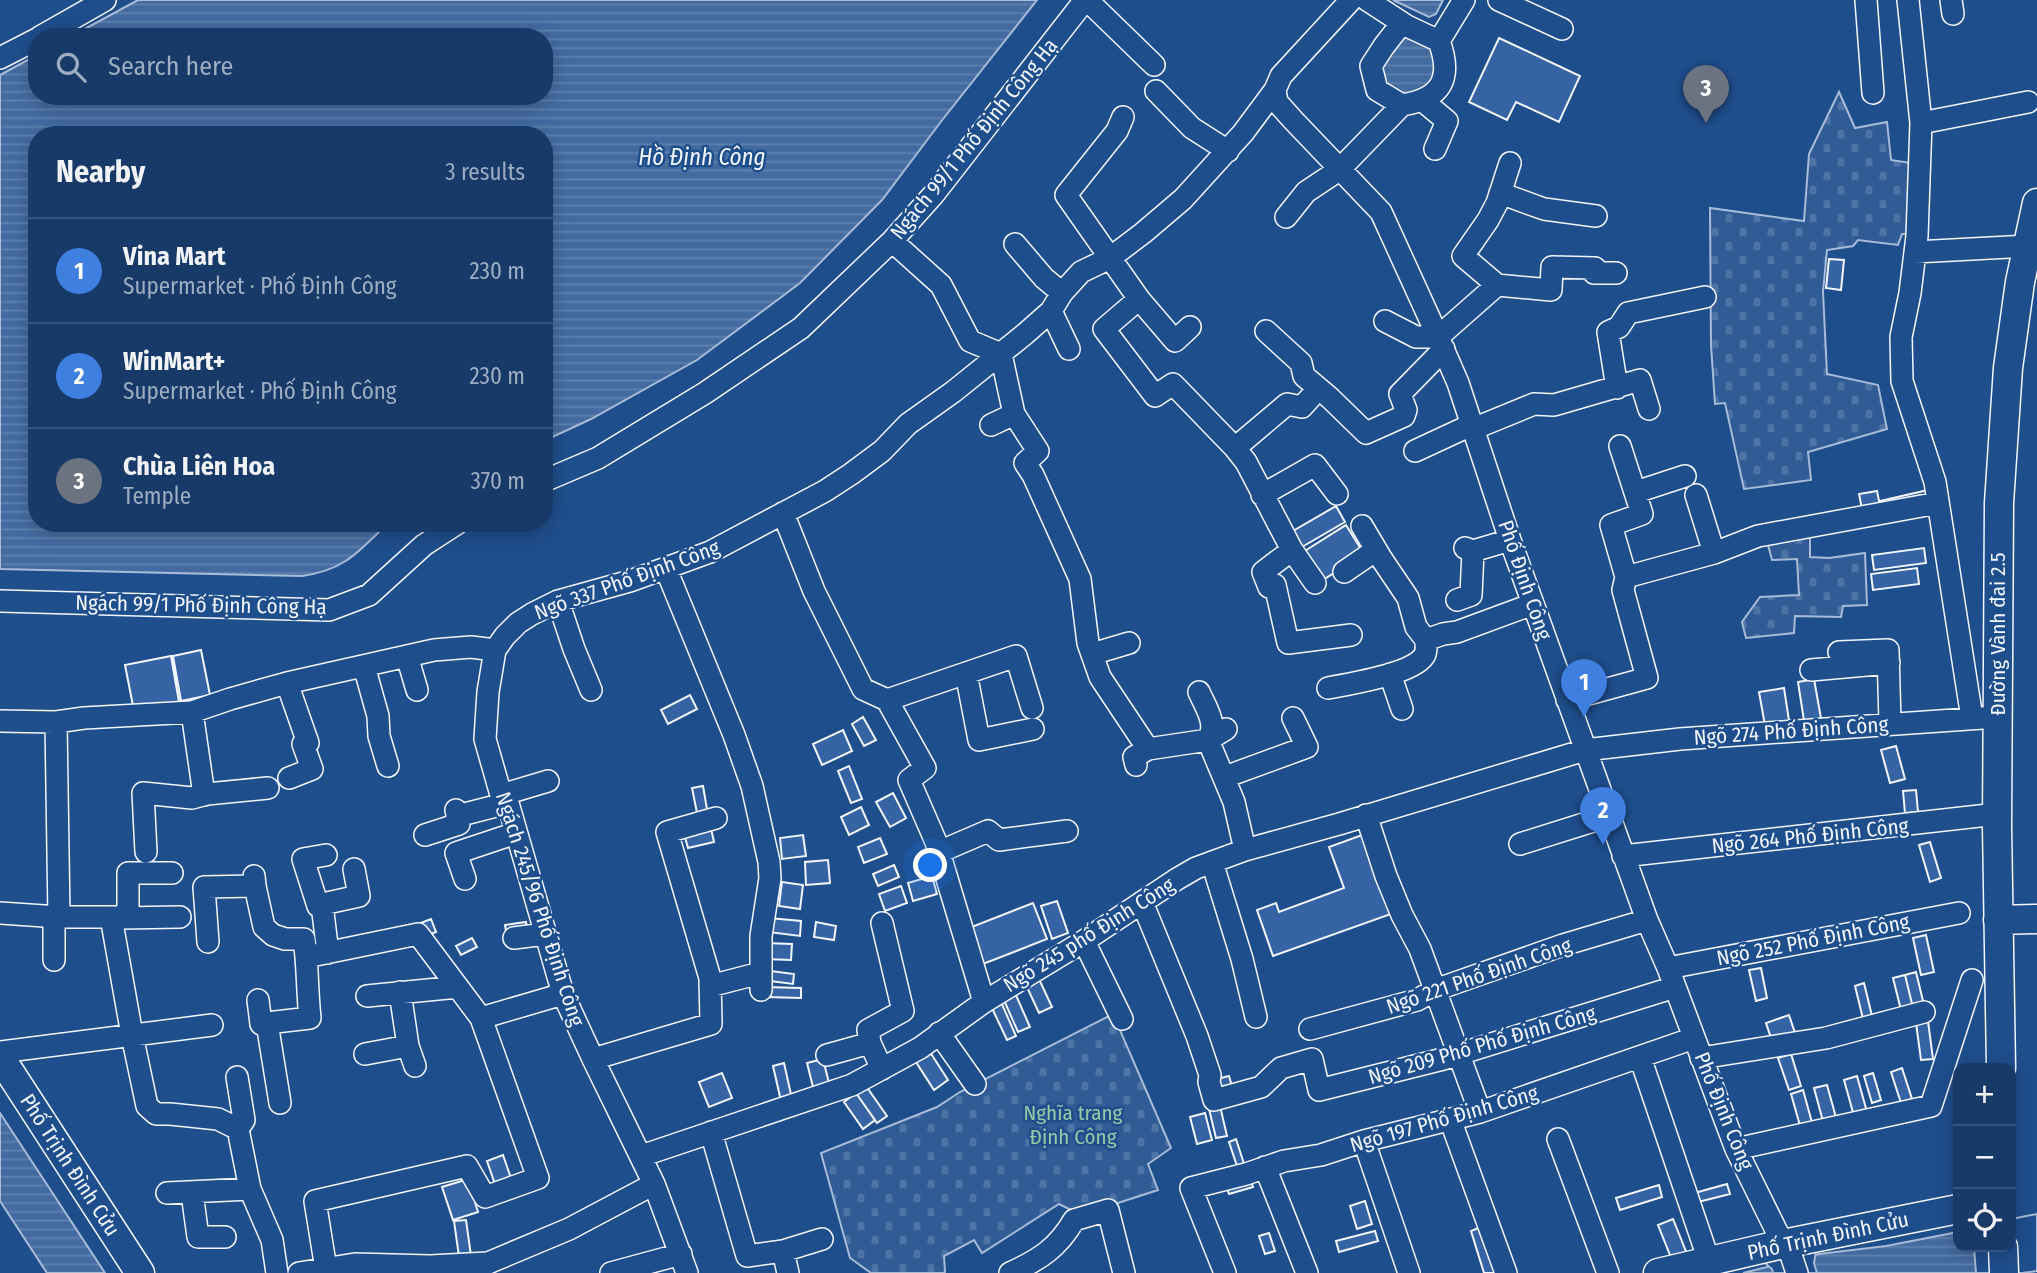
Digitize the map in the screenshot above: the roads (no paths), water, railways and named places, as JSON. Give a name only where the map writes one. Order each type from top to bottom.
[{"type":"main road","name":"Đường Vành đai 2.5","points":[[2001,1063],[1997,814],[1984,718],[2008,368],[2020,282],[2037,203]]},
{"type":"main road","points":[[1998,920],[2037,919]]},
{"type":"main road","name":"Phố Trịnh Đình Cửu","points":[[0,1057],[140,1273]]},
{"type":"main road","name":"Phố Trịnh Đình Cửu","points":[[1658,1273],[1709,1261],[1790,1257],[1953,1210]]},
{"type":"main road","points":[[2003,1252],[2004,1273]]},
{"type":"street","points":[[55,28],[103,0]]},
{"type":"street","points":[[1086,0],[1154,65]]},
{"type":"street","name":"Ngách 99/1 Phố Định Công Hạ","points":[[553,477],[598,458],[622,444],[705,393],[801,328],[892,241],[934,194],[1086,0]]},
{"type":"street","name":"Ngõ 337 Phố Định Công","points":[[495,650],[518,623],[532,614],[558,601],[629,581],[710,552],[825,491],[882,451],[908,424],[1001,354],[1057,302],[1081,272],[1110,258],[1183,199],[1228,151],[1275,90],[1281,76],[1351,0]]},
{"type":"street","points":[[1286,217],[1306,192],[1339,170],[1413,103],[1438,91],[1445,71],[1445,57],[1439,41],[1402,23],[1367,0]]},
{"type":"street","points":[[1439,41],[1465,0]]},
{"type":"street","points":[[1499,0],[1562,29]]},
{"type":"street","points":[[1866,0],[1872,93]]},
{"type":"street","points":[[1908,0],[1921,123],[1915,252],[1901,337],[1902,380],[1935,482],[1984,718]]},
{"type":"street","points":[[1402,23],[1371,66],[1377,90],[1413,103],[1447,121],[1435,149]]},
{"type":"street","points":[[0,58],[28,43]]},
{"type":"street","name":"Phố Định Công","points":[[1275,90],[1278,102],[1381,212],[1441,343],[1458,383],[1510,540],[1647,920],[1672,977],[1736,1149],[1790,1257]]},
{"type":"street","points":[[1156,91],[1192,128],[1228,151]]},
{"type":"street","points":[[1921,123],[2028,102]]},
{"type":"street","points":[[1123,117],[1116,131],[1066,195],[1139,299],[1175,341],[1190,327]]},
{"type":"street","points":[[1510,163],[1488,220],[1463,256],[1497,285],[1551,290],[1552,267],[1595,268],[1594,273],[1616,273]]},
{"type":"street","points":[[1500,193],[1544,209],[1595,216]]},
{"type":"street","points":[[892,241],[941,285],[970,341],[1001,354],[1014,414],[1038,452],[1025,463],[1080,579],[1088,643],[1100,677],[1142,757],[1208,740],[1226,729]]},
{"type":"street","points":[[1016,244],[1044,278],[1057,302],[1069,349]]},
{"type":"street","points":[[1915,252],[2028,246]]},
{"type":"street","points":[[1266,331],[1301,363],[1304,376],[1366,433],[1404,416],[1406,410],[1399,394],[1441,343],[1497,285]]},
{"type":"street","points":[[1617,388],[1608,332],[1619,327],[1628,313],[1704,297]]},
{"type":"street","points":[[1139,299],[1104,329],[1155,396],[1173,384],[1235,448],[1246,462],[1292,550],[1315,583]]},
{"type":"street","points":[[1385,321],[1416,337],[1441,343]]},
{"type":"street","points":[[1415,451],[1534,404],[1554,405],[1640,380],[1649,409]]},
{"type":"street","points":[[1235,448],[1287,404],[1302,407],[1318,389]]},
{"type":"street","points":[[991,425],[1014,414]]},
{"type":"street","points":[[1567,700],[1647,678],[1623,590],[1626,577],[1611,525],[1642,514],[1620,446]]},
{"type":"street","points":[[1262,495],[1315,465],[1337,494]]},
{"type":"street","points":[[1636,492],[1691,485],[1714,553]]},
{"type":"street","points":[[1626,577],[1714,553],[1758,536],[1938,503]]},
{"type":"street","points":[[783,513],[814,591],[863,689],[887,700],[925,768],[909,780],[939,852],[984,1002]]},
{"type":"street","points":[[1328,688],[1390,674],[1411,666],[1423,657],[1427,648],[1426,640],[1416,628],[1408,598],[1362,526]]},
{"type":"street","name":"Ngách 99/1 Phố Định Công Hạ","points":[[0,601],[329,610],[369,595],[424,545],[444,532]]},
{"type":"street","points":[[1457,600],[1471,595],[1469,550],[1510,540]]},
{"type":"street","points":[[1292,550],[1264,572],[1269,587],[1275,585],[1288,643],[1327,644],[1351,635]]},
{"type":"street","points":[[1344,572],[1376,550]]},
{"type":"street","points":[[666,569],[734,735],[755,799],[769,862],[770,878],[761,936],[760,982],[710,986]]},
{"type":"street","points":[[558,601],[591,690]]},
{"type":"street","points":[[1426,640],[1457,632],[1533,604]]},
{"type":"street","points":[[1092,654],[1129,643]]},
{"type":"street","points":[[0,721],[56,722],[192,712],[287,683],[407,656],[450,648],[495,650]]},
{"type":"street","name":"Ngách 245/96 Phố Định Công","points":[[495,650],[488,692],[485,738],[563,993],[641,1156]]},
{"type":"street","points":[[1839,652],[1888,650],[1890,724]]},
{"type":"street","points":[[407,656],[417,690]]},
{"type":"street","points":[[887,700],[966,673],[1016,656],[1032,718],[979,740],[966,673]]},
{"type":"street","points":[[1811,670],[1889,663]]},
{"type":"street","points":[[364,666],[388,766]]},
{"type":"street","points":[[1390,674],[1402,709]]},
{"type":"street","points":[[287,683],[308,743],[303,744],[312,769],[289,778]]},
{"type":"street","points":[[1199,692],[1213,726],[1208,740]]},
{"type":"street","points":[[192,712],[204,795]]},
{"type":"street","points":[[1225,778],[1307,747],[1293,718]]},
{"type":"street","name":"Ngõ 274 Phố Định Công","points":[[1585,750],[1680,739],[1984,718]]},
{"type":"street","points":[[54,960],[56,722]]},
{"type":"street","points":[[1208,740],[1234,802],[1245,850]]},
{"type":"street","name":"Ngõ 245 phố Định Công","points":[[641,1156],[852,1086],[920,1048],[984,1002],[1196,868],[1245,850],[1585,750]]},
{"type":"street","points":[[425,835],[459,824],[456,813],[505,799],[548,781]]},
{"type":"street","points":[[146,852],[143,793],[192,798],[268,788]]},
{"type":"street","name":"Ngõ 264 Phố Định Công","points":[[1623,856],[1997,814]]},
{"type":"street","points":[[1366,815],[1386,876],[1420,949],[1480,1112]]},
{"type":"street","points":[[1520,844],[1609,816]]},
{"type":"street","points":[[593,1059],[711,1024],[710,978],[667,832],[716,818]]},
{"type":"street","points":[[939,852],[988,831],[999,840],[1067,831]]},
{"type":"street","points":[[465,879],[456,853],[516,833]]},
{"type":"street","points":[[326,855],[303,859],[318,906],[359,896],[354,869]]},
{"type":"street","points":[[1212,862],[1242,959],[1256,1017]]},
{"type":"street","points":[[116,918],[128,909],[128,873],[172,873]]},
{"type":"street","points":[[208,942],[204,887],[255,881],[264,926],[273,935],[285,939],[304,939],[310,1018],[261,1024],[258,1000]]},
{"type":"street","name":"Ngõ 209 Phố Phố Định Công","points":[[1142,902],[1210,1075],[1207,1103],[1261,1087],[1281,1068],[1312,1059],[1319,1090],[1459,1054],[1672,977]]},
{"type":"street","points":[[327,904],[323,913],[328,953]]},
{"type":"street","points":[[0,913],[56,917],[180,917]]},
{"type":"street","name":"Ngõ 252 Phố Định Công","points":[[1672,977],[1959,913]]},
{"type":"street","points":[[116,918],[132,1035],[147,1106],[156,1114],[218,1119],[239,1129]]},
{"type":"street","name":"Ngõ 221 Phố Định Công","points":[[1310,1029],[1417,1000],[1435,990],[1563,945],[1647,920]]},
{"type":"street","points":[[882,923],[903,1011],[868,1030],[870,1043],[882,1069]]},
{"type":"street","points":[[306,957],[418,934],[481,1018],[538,1178],[485,1196],[467,1166],[315,1201],[314,1272],[355,1264],[430,1266],[488,1263],[569,1229],[654,1184]]},
{"type":"street","points":[[514,938],[545,934]]},
{"type":"street","points":[[1084,941],[1122,1019]]},
{"type":"street","points":[[1736,1149],[1931,1106],[1972,980]]},
{"type":"street","points":[[367,996],[458,987]]},
{"type":"street","points":[[365,1054],[411,1056],[400,992]]},
{"type":"street","points":[[481,1018],[563,993]]},
{"type":"street","name":"Ngõ 197 Phố Định Công","points":[[1225,1273],[1191,1188],[1283,1161],[1321,1155],[1364,1141],[1480,1112],[1640,1057],[1698,1048],[1826,1038],[1923,1012]]},
{"type":"street","points":[[267,1024],[280,1102]]},
{"type":"street","points":[[0,1052],[212,1025]]},
{"type":"street","points":[[939,1033],[975,1084]]},
{"type":"street","points":[[827,1055],[870,1043]]},
{"type":"street","points":[[1640,1057],[1709,1261]]},
{"type":"street","points":[[237,1077],[244,1120],[239,1129],[250,1189],[272,1240],[277,1273]]},
{"type":"street","points":[[1450,1119],[1506,1273]]},
{"type":"street","points":[[711,1132],[747,1256],[783,1251],[822,1239]]},
{"type":"street","points":[[1558,1139],[1608,1273]]},
{"type":"street","points":[[1364,1141],[1409,1273]]},
{"type":"street","points":[[611,1273],[684,1264],[641,1156]]},
{"type":"street","points":[[1265,1167],[1307,1273]]},
{"type":"street","points":[[167,1193],[250,1189]]},
{"type":"street","points":[[192,1193],[198,1237],[225,1237]]},
{"type":"street","points":[[1010,1273],[1049,1252],[1065,1238],[1074,1220],[1108,1210],[1124,1273]]},
{"type":"street","points":[[783,1251],[788,1273]]},
{"type":"water","name":"Hồ Định Công","points":[[138,0],[1037,0],[882,200],[800,283],[697,360],[591,419],[553,437],[553,126],[28,126],[28,532],[379,532],[340,564],[302,576],[0,569],[0,75],[28,60],[28,105],[553,105],[553,28],[87,28]]},
{"type":"water","points":[[1393,0],[1443,0],[1436,14],[1429,17]]},
{"type":"water","points":[[1412,36],[1432,44],[1442,73],[1414,100],[1386,89],[1379,59],[1401,37]]},
{"type":"water","points":[[0,1113],[105,1273],[47,1273],[0,1201]]},
{"type":"water","points":[[2037,1218],[2016,1249],[2016,1241]]},
{"type":"water","points":[[1953,1233],[1953,1252],[2014,1252],[2000,1273],[1743,1273],[1819,1254],[1886,1246]]},
{"type":"place","name":"Chùa Liên Hoa","points":[[1706,123]]},
{"type":"place","name":"Vina Mart","points":[[1584,717]]},
{"type":"place","name":"WinMart+","points":[[1603,845]]},
{"type":"park label","name":"Nghĩa trang Định Công","points":[[1073,1125]]}]
